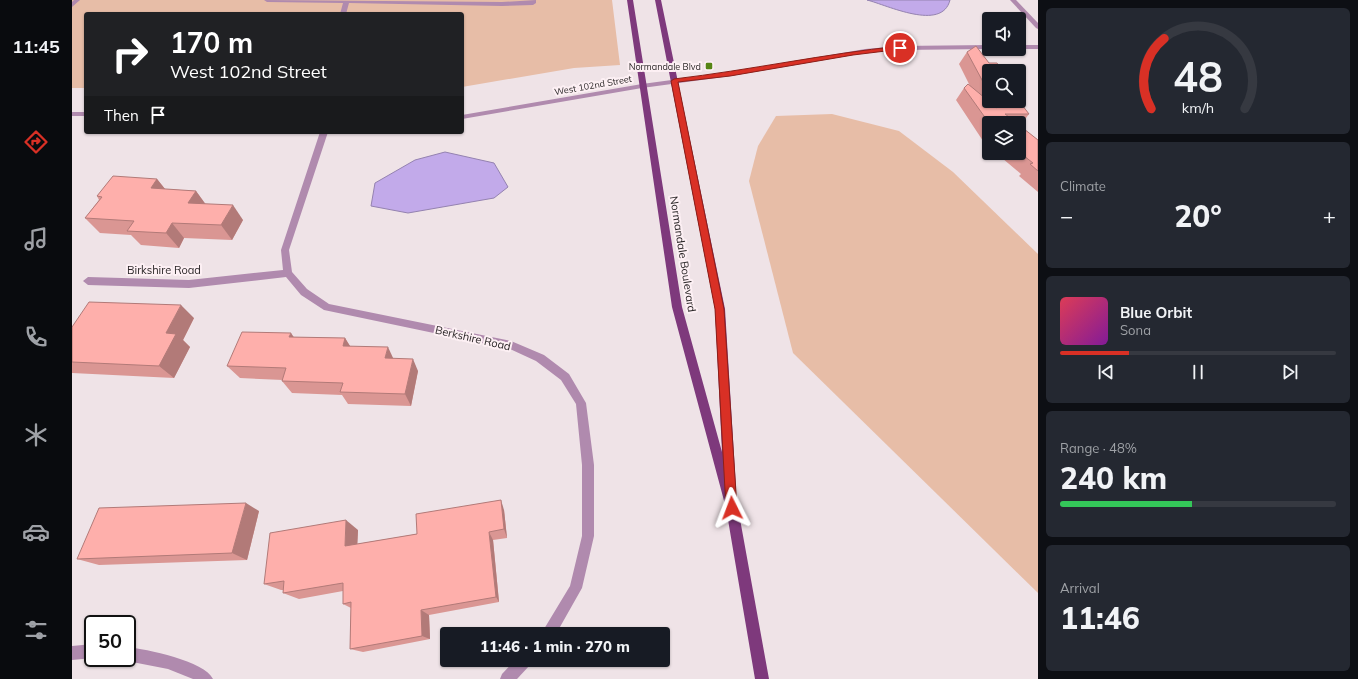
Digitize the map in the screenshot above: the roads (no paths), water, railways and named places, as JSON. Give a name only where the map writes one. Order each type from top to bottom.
[{"type":"main road","name":"Normandale Boulevard","points":[[630,0],[677,308],[732,508],[762,679]]},
{"type":"main road","name":"Normandale Boulevard","points":[[658,0],[720,309],[732,508]]},
{"type":"street","points":[[72,5],[77,0]]},
{"type":"street","points":[[267,0],[502,4],[533,3],[533,0]]},
{"type":"street","points":[[1013,0],[1038,27]]},
{"type":"street","points":[[344,12],[346,2]]},
{"type":"street","name":"West 102nd Street","points":[[464,117],[642,86],[738,73],[865,51],[900,48],[982,47]]},
{"type":"street","points":[[1026,47],[1038,47]]},
{"type":"street","points":[[72,114],[84,114]]},
{"type":"street","points":[[288,273],[285,250],[323,134]]},
{"type":"street","name":"Birkshire Road","points":[[88,281],[189,284],[288,273]]},
{"type":"street","name":"Berkshire Road","points":[[288,273],[304,292],[327,307],[512,345],[540,358],[565,377],[581,403],[588,465],[588,536],[576,588],[552,627]]},
{"type":"street","points":[[72,653],[84,652]]},
{"type":"street","points":[[136,654],[145,655],[197,673],[206,679]]},
{"type":"street","points":[[507,679],[518,667]]},
{"type":"place","name":"Normandale Blvd","points":[[709,66]]}]
